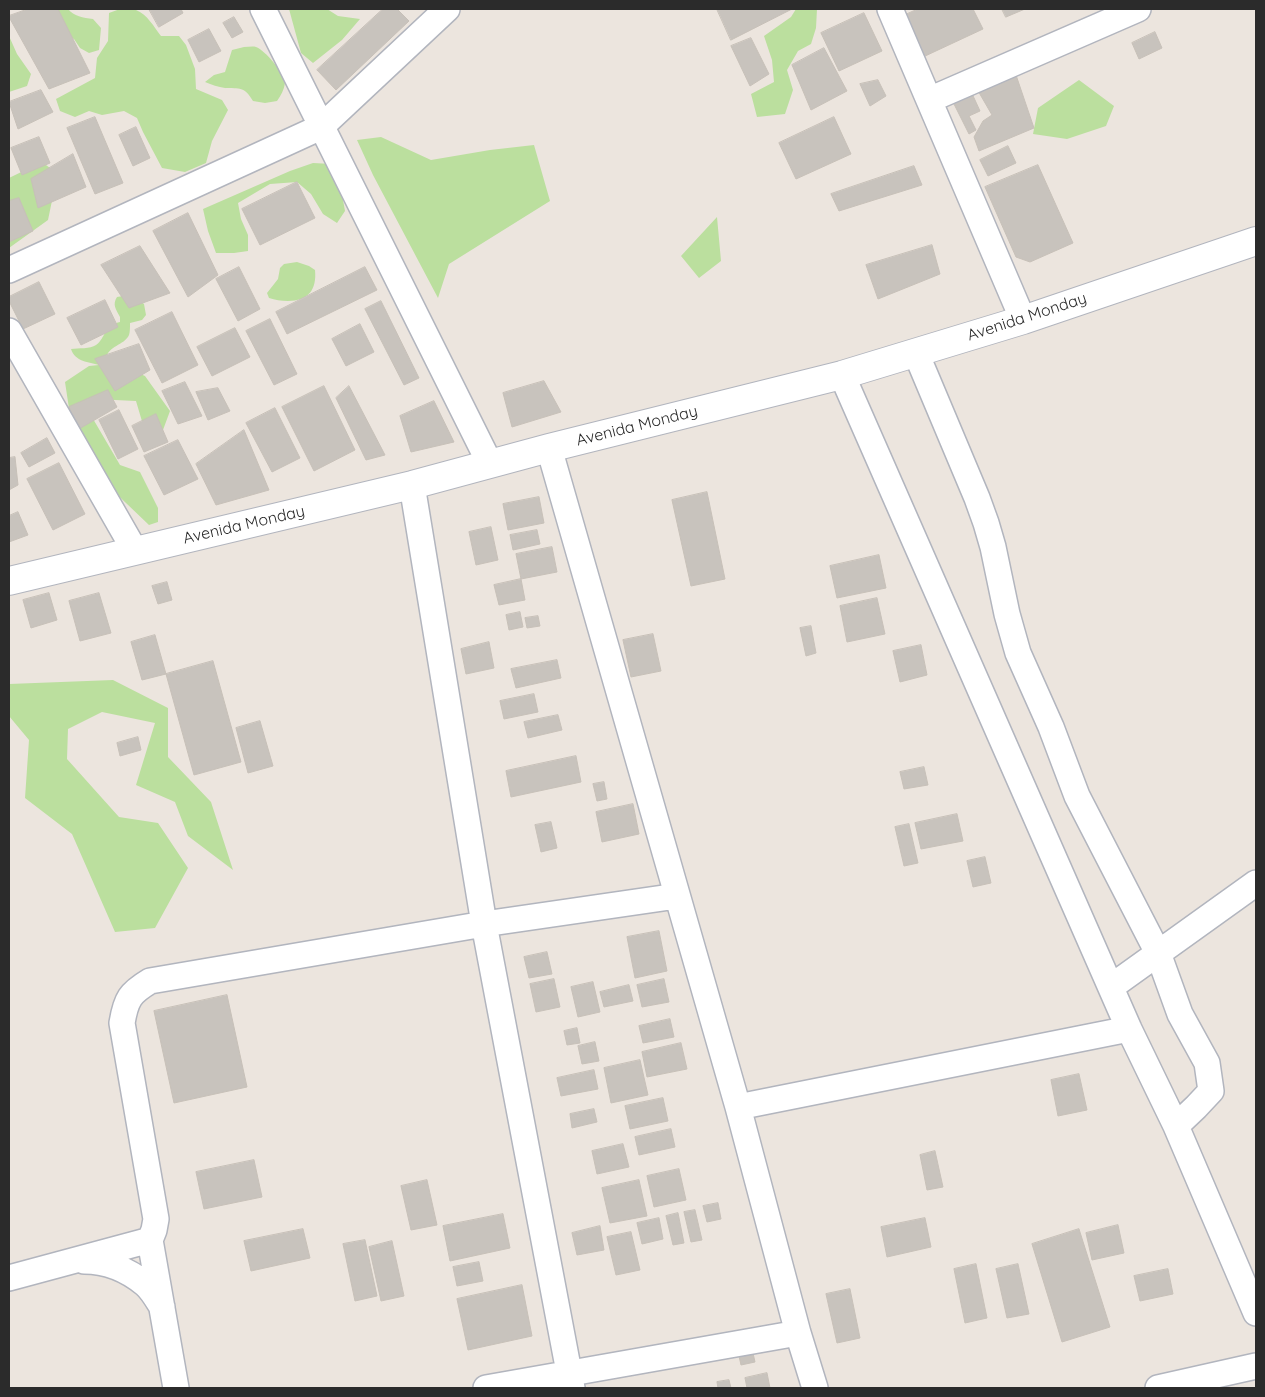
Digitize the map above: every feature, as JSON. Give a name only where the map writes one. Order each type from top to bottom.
[{"type":"main road","name":"Avenida Monday","points":[[9,581],[412,485],[549,448],[842,375],[1023,320],[1256,241]]},
{"type":"street","points":[[263,9],[490,464]]},
{"type":"street","points":[[9,270],[322,127],[447,9]]},
{"type":"street","points":[[890,9],[1023,320]]},
{"type":"street","points":[[929,100],[1138,9]]},
{"type":"street","points":[[9,330],[135,551]]},
{"type":"street","points":[[916,353],[977,498],[986,524],[1018,653],[1051,727],[1077,796],[1158,953],[1180,1014],[1207,1063],[1211,1091],[1176,1126]]},
{"type":"street","points":[[842,375],[1129,1029],[1176,1126],[1256,1313]]},
{"type":"street","points":[[549,448],[738,1108],[798,1333],[815,1388]]},
{"type":"street","points":[[412,485],[484,924],[570,1381]]},
{"type":"street","points":[[1111,987],[1256,883]]},
{"type":"street","points":[[176,1388],[150,1240],[156,1219],[122,1023],[125,1004],[136,989],[150,981],[484,924],[677,896]]},
{"type":"street","points":[[738,1108],[1129,1029]]},
{"type":"street","points":[[9,1278],[150,1240]]},
{"type":"street","points":[[70,1262],[95,1261],[123,1270],[146,1285],[162,1306]]},
{"type":"street","points":[[486,1388],[570,1381],[798,1333]]},
{"type":"street","points":[[1158,1388],[1256,1366]]},
{"type":"green space","points":[[45,9],[68,9],[79,16],[93,19],[101,28],[99,50],[89,53],[80,48],[74,39],[64,36]]},
{"type":"green space","points":[[120,9],[132,9],[144,14],[161,36],[179,36],[186,45],[195,69],[196,89],[222,100],[228,110],[212,141],[206,163],[185,172],[162,168],[137,118],[124,111],[102,115],[89,111],[75,117],[60,111],[56,99],[95,78],[97,58],[108,41],[109,13]]},
{"type":"green space","points":[[289,9],[327,9],[338,16],[360,19],[342,40],[313,63],[301,53]]},
{"type":"green space","points":[[796,9],[817,9],[816,28],[811,44],[798,51],[787,70],[793,90],[785,114],[757,117],[751,94],[774,82],[772,60],[764,36],[791,17]]},
{"type":"green space","points":[[9,36],[17,54],[31,74],[27,86],[9,92]]},
{"type":"green space","points":[[244,47],[260,49],[282,74],[285,83],[277,101],[265,103],[253,101],[241,89],[222,88],[205,82],[214,75],[225,72],[232,50]]},
{"type":"green space","points":[[1079,80],[1114,106],[1106,126],[1067,139],[1033,134],[1038,108]]},
{"type":"green space","points":[[381,137],[431,160],[534,145],[550,201],[449,264],[438,298],[373,175],[357,140]]},
{"type":"green space","points":[[42,162],[74,186],[55,186],[48,220],[9,248],[9,178]]},
{"type":"green space","points":[[313,163],[332,164],[341,189],[345,211],[337,223],[323,214],[311,194],[297,182],[270,184],[238,203],[241,219],[248,235],[248,251],[216,253],[203,209]]},
{"type":"green space","points":[[717,217],[721,261],[699,278],[681,256]]},
{"type":"green space","points":[[297,262],[315,270],[313,289],[310,293],[301,299],[295,300],[283,301],[269,298],[267,293],[278,279],[280,268],[284,264]]},
{"type":"green space","points":[[123,296],[144,304],[146,315],[142,320],[130,323],[127,339],[113,348],[107,354],[106,359],[145,376],[170,411],[160,438],[149,445],[136,401],[94,399],[89,412],[120,465],[140,472],[158,508],[158,522],[149,525],[104,482],[73,435],[65,382],[89,366],[99,365],[79,359],[71,349],[88,348],[96,345],[110,326],[120,322],[115,302],[117,297]]},
{"type":"green space","points":[[113,680],[168,708],[168,757],[211,802],[233,870],[188,836],[175,802],[136,785],[155,723],[102,712],[68,729],[67,759],[119,817],[158,823],[188,868],[155,928],[115,932],[72,834],[25,798],[29,740],[9,716],[9,684]]},
{"type":"building","points":[[28,9],[58,9],[90,73],[49,89],[9,17]]},
{"type":"building","points":[[149,9],[181,9],[183,13],[159,27]]},
{"type":"building","points":[[383,9],[397,9],[409,21],[336,90],[317,70]]},
{"type":"building","points":[[717,9],[792,9],[731,40]]},
{"type":"building","points":[[918,9],[973,9],[983,29],[923,57],[903,16]]},
{"type":"building","points":[[1002,9],[1025,9],[1006,17]]},
{"type":"building","points":[[864,13],[882,51],[839,71],[821,33]]},
{"type":"building","points":[[234,17],[243,32],[232,38],[223,23]]},
{"type":"building","points":[[209,29],[221,51],[199,62],[188,40]]},
{"type":"building","points":[[1155,32],[1162,48],[1139,59],[1132,43]]},
{"type":"building","points":[[751,38],[769,74],[750,86],[731,46]]},
{"type":"building","points":[[824,48],[847,91],[811,110],[792,65]]},
{"type":"building","points":[[1016,75],[1034,128],[979,151],[974,137],[983,121],[992,115],[977,89]]},
{"type":"building","points":[[878,80],[886,96],[870,106],[860,84]]},
{"type":"building","points":[[969,87],[980,111],[969,116],[976,130],[969,134],[950,96]]},
{"type":"building","points":[[41,90],[53,112],[18,129],[9,102]]},
{"type":"building","points":[[95,117],[123,183],[95,194],[67,128]]},
{"type":"building","points":[[834,117],[851,154],[796,179],[779,143]]},
{"type":"building","points":[[136,127],[150,158],[133,166],[119,135]]},
{"type":"building","points":[[39,137],[50,163],[22,175],[11,148]]},
{"type":"building","points":[[1008,146],[1016,163],[988,176],[980,160]]},
{"type":"building","points":[[73,154],[86,187],[38,208],[31,179]]},
{"type":"building","points":[[1038,165],[1073,243],[1030,262],[1016,257],[985,187]]},
{"type":"building","points":[[914,166],[922,185],[839,211],[831,194]]},
{"type":"building","points":[[297,182],[315,218],[260,245],[242,209]]},
{"type":"building","points":[[19,198],[33,231],[9,242],[9,201]]},
{"type":"building","points":[[188,213],[218,275],[188,297],[153,231]]},
{"type":"building","points":[[932,245],[940,274],[878,299],[866,265]]},
{"type":"building","points":[[140,246],[170,293],[129,308],[101,265]]},
{"type":"building","points":[[239,267],[260,309],[238,321],[216,279]]},
{"type":"building","points":[[365,267],[377,290],[287,334],[276,312]]},
{"type":"building","points":[[39,282],[55,314],[23,329],[9,301],[9,297]]},
{"type":"building","points":[[105,300],[118,327],[81,345],[67,318]]},
{"type":"building","points":[[381,301],[419,378],[404,385],[365,309]]},
{"type":"building","points":[[172,312],[198,365],[162,383],[135,330]]},
{"type":"building","points":[[270,319],[297,374],[274,385],[246,331]]},
{"type":"building","points":[[360,324],[374,352],[346,366],[332,339]]},
{"type":"building","points":[[235,328],[250,357],[212,376],[197,347]]},
{"type":"building","points":[[139,344],[150,370],[115,391],[95,359]]},
{"type":"building","points":[[544,381],[561,412],[512,427],[503,393]]},
{"type":"building","points":[[185,382],[202,416],[178,424],[162,391]]},
{"type":"building","points":[[324,386],[355,450],[314,471],[282,407]]},
{"type":"building","points":[[349,386],[385,455],[366,460],[336,398]]},
{"type":"building","points":[[218,388],[230,411],[208,420],[196,392]]},
{"type":"building","points":[[108,390],[117,407],[79,429],[69,407]]},
{"type":"building","points":[[434,401],[454,442],[411,452],[400,416]]},
{"type":"building","points":[[275,408],[300,458],[272,472],[246,423]]},
{"type":"building","points":[[119,410],[138,449],[118,459],[99,420]]},
{"type":"building","points":[[156,414],[168,442],[144,452],[132,426]]},
{"type":"building","points":[[244,430],[269,490],[216,505],[196,464]]},
{"type":"building","points":[[47,438],[55,453],[29,467],[21,453]]},
{"type":"building","points":[[178,440],[198,479],[164,495],[144,456]]},
{"type":"building","points":[[15,457],[18,485],[9,490],[9,458]]},
{"type":"building","points":[[59,463],[85,514],[53,530],[27,479]]},
{"type":"building","points":[[707,492],[725,579],[691,586],[672,500]]},
{"type":"building","points":[[539,497],[544,523],[508,530],[503,504]]},
{"type":"building","points":[[18,512],[28,535],[9,542],[9,516]]},
{"type":"building","points":[[491,527],[498,560],[476,565],[469,532]]},
{"type":"building","points":[[537,530],[540,544],[513,550],[510,535]]},
{"type":"building","points":[[552,547],[557,572],[521,579],[516,554]]},
{"type":"building","points":[[879,555],[886,588],[837,598],[830,566]]},
{"type":"building","points":[[521,579],[525,600],[499,605],[494,585]]},
{"type":"building","points":[[167,582],[172,600],[158,604],[152,586]]},
{"type":"building","points":[[49,593],[57,620],[31,628],[23,600]]},
{"type":"building","points":[[99,593],[111,633],[80,641],[69,601]]},
{"type":"building","points":[[877,598],[885,634],[847,642],[840,606]]},
{"type":"building","points":[[520,612],[523,627],[509,630],[506,615]]},
{"type":"building","points":[[538,616],[540,626],[527,628],[525,618]]},
{"type":"building","points":[[811,626],[816,653],[806,656],[800,628]]},
{"type":"building","points":[[653,634],[661,671],[631,677],[623,640]]},
{"type":"building","points":[[155,635],[166,674],[142,680],[131,642]]},
{"type":"building","points":[[489,642],[494,668],[466,674],[461,649]]},
{"type":"building","points":[[921,645],[927,675],[900,682],[893,651]]},
{"type":"building","points":[[557,660],[561,678],[516,688],[511,669]]},
{"type":"building","points":[[213,661],[241,762],[194,775],[166,674]]},
{"type":"building","points":[[534,694],[538,712],[504,719],[500,701]]},
{"type":"building","points":[[558,715],[562,730],[528,738],[524,722]]},
{"type":"building","points":[[260,721],[273,766],[248,773],[236,728]]},
{"type":"building","points":[[138,737],[141,750],[120,756],[117,743]]},
{"type":"building","points":[[576,756],[581,782],[511,797],[506,771]]},
{"type":"building","points":[[924,767],[928,785],[904,789],[900,772]]},
{"type":"building","points":[[604,782],[607,799],[597,801],[593,784]]},
{"type":"building","points":[[633,804],[639,834],[602,842],[596,812]]},
{"type":"building","points":[[957,814],[963,841],[921,849],[915,823]]},
{"type":"building","points":[[551,822],[557,848],[541,852],[535,825]]},
{"type":"building","points":[[909,824],[918,863],[904,866],[895,827]]},
{"type":"building","points":[[985,857],[991,883],[973,887],[967,861]]},
{"type":"building","points":[[659,931],[667,971],[635,978],[627,937]]},
{"type":"building","points":[[547,952],[552,974],[529,978],[524,957]]},
{"type":"building","points":[[554,979],[560,1007],[536,1012],[530,984]]},
{"type":"building","points":[[664,979],[669,1002],[642,1007],[637,985]]},
{"type":"building","points":[[593,982],[600,1012],[578,1017],[571,987]]},
{"type":"building","points":[[629,985],[633,1001],[604,1007],[600,992]]},
{"type":"building","points":[[227,995],[247,1087],[174,1103],[154,1011]]},
{"type":"building","points":[[670,1019],[674,1037],[643,1043],[639,1026]]},
{"type":"building","points":[[577,1028],[580,1043],[567,1045],[564,1031]]},
{"type":"building","points":[[595,1042],[599,1061],[582,1064],[578,1046]]},
{"type":"building","points":[[681,1043],[687,1069],[647,1077],[642,1052]]},
{"type":"building","points":[[640,1060],[648,1095],[611,1103],[604,1068]]},
{"type":"building","points":[[594,1070],[598,1089],[561,1096],[557,1078]]},
{"type":"building","points":[[1079,1074],[1087,1110],[1058,1116],[1051,1080]]},
{"type":"building","points":[[663,1098],[668,1121],[630,1129],[625,1106]]},
{"type":"building","points":[[594,1109],[597,1122],[572,1128],[570,1114]]},
{"type":"building","points":[[671,1129],[675,1147],[639,1155],[635,1137]]},
{"type":"building","points":[[623,1144],[629,1167],[597,1174],[592,1151]]},
{"type":"building","points":[[935,1151],[943,1187],[927,1190],[920,1155]]},
{"type":"building","points":[[254,1160],[262,1197],[204,1209],[196,1172]]},
{"type":"building","points":[[679,1169],[686,1200],[654,1207],[647,1176]]},
{"type":"building","points":[[427,1180],[437,1225],[411,1230],[401,1186]]},
{"type":"building","points":[[639,1180],[647,1216],[610,1223],[602,1188]]},
{"type":"building","points":[[718,1203],[721,1219],[707,1222],[703,1206]]},
{"type":"building","points":[[695,1210],[702,1240],[691,1242],[684,1212]]},
{"type":"building","points":[[678,1213],[684,1243],[673,1245],[666,1216]]},
{"type":"building","points":[[503,1214],[510,1248],[450,1261],[443,1226]]},
{"type":"building","points":[[659,1218],[663,1239],[642,1244],[637,1223]]},
{"type":"building","points":[[925,1218],[931,1247],[887,1257],[881,1227]]},
{"type":"building","points":[[1118,1225],[1124,1253],[1092,1260],[1086,1233]]},
{"type":"building","points":[[600,1226],[604,1250],[577,1255],[572,1233]]},
{"type":"building","points":[[303,1229],[310,1258],[251,1271],[244,1241]]},
{"type":"building","points":[[1079,1229],[1110,1327],[1062,1342],[1032,1244]]},
{"type":"building","points":[[631,1232],[640,1270],[616,1275],[607,1237]]},
{"type":"building","points":[[365,1240],[377,1296],[355,1301],[343,1244]]},
{"type":"building","points":[[392,1241],[404,1296],[381,1301],[369,1247]]},
{"type":"building","points":[[479,1262],[483,1281],[457,1286],[453,1267]]},
{"type":"building","points":[[976,1264],[987,1318],[965,1323],[954,1269]]},
{"type":"building","points":[[1018,1264],[1029,1314],[1007,1318],[996,1269]]},
{"type":"building","points":[[1168,1269],[1173,1294],[1140,1301],[1134,1276]]},
{"type":"building","points":[[522,1285],[532,1336],[468,1350],[457,1299]]},
{"type":"building","points":[[850,1289],[860,1338],[837,1343],[826,1294]]},
{"type":"building","points":[[751,1344],[755,1362],[741,1365],[737,1347]]},
{"type":"building","points":[[767,1373],[770,1388],[747,1388],[745,1378]]},
{"type":"building","points":[[729,1380],[731,1388],[718,1388],[717,1382]]}]
